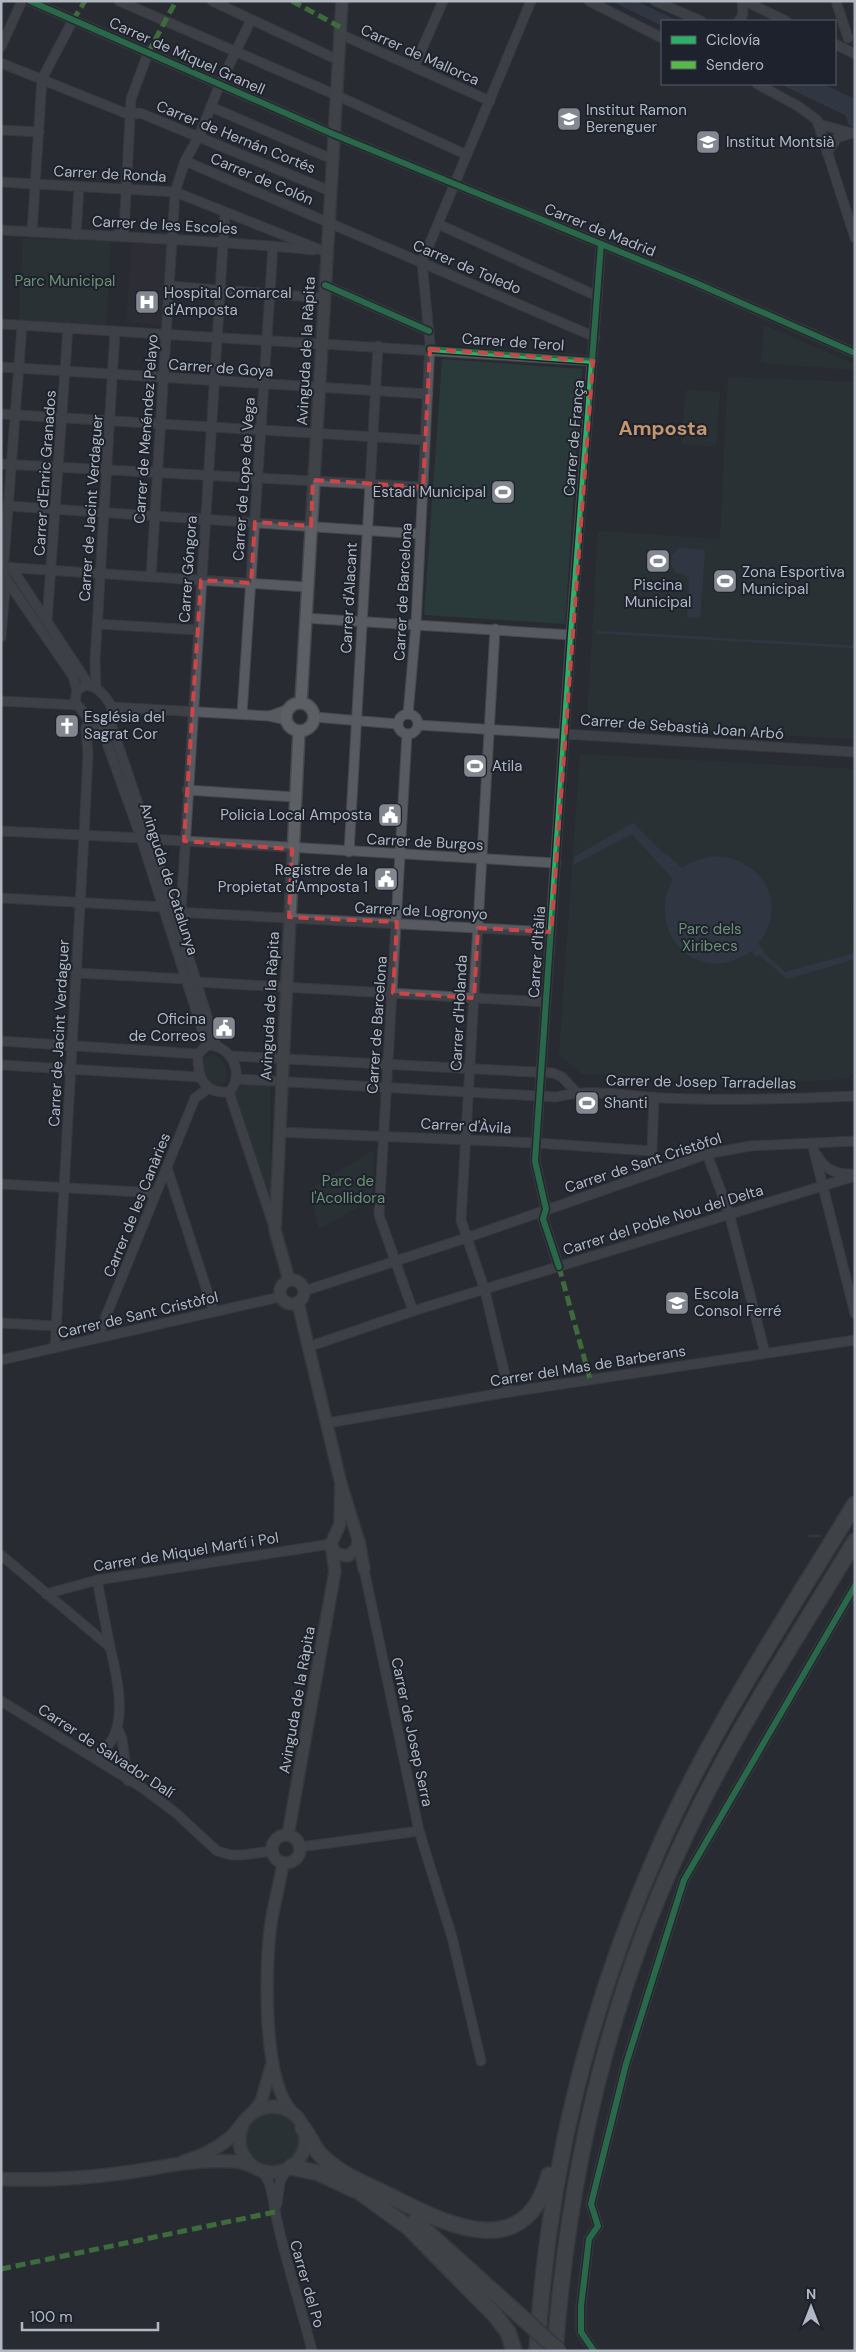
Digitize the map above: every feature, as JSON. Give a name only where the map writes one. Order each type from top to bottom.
[{"type":"highway","points":[[289,2168],[327,2176],[365,2189],[437,2219],[467,2229],[494,2231],[510,2227],[524,2219],[539,2203],[545,2189],[604,1988],[660,1847],[737,1701],[855,1504]]},
{"type":"highway","points":[[559,2351],[570,2213],[587,2122],[605,2050],[638,1950],[676,1855],[727,1756],[855,1541]]},
{"type":"highway","points":[[537,2351],[544,2261],[556,2177],[568,2118],[588,2044]]},
{"type":"highway","points":[[303,2128],[313,2145],[327,2161],[438,2240],[559,2351]]},
{"type":"highway","points":[[365,2189],[408,2227],[496,2315],[508,2332],[514,2351]]},
{"type":"main road","points":[[1,2179],[78,2178],[184,2162],[238,2162],[276,2172],[289,2168],[300,2159],[305,2147],[303,2128],[292,2113],[284,2108],[271,2106],[252,2113],[242,2126],[219,2147],[184,2162]]},
{"type":"main road","points":[[242,2126],[239,2137],[240,2150],[255,2168]]},
{"type":"street","points":[[1,47],[22,1]]},
{"type":"street","name":"Carrer de Miquel Granell","points":[[30,1],[334,134]]},
{"type":"street","points":[[119,1],[336,95],[467,155]]},
{"type":"street","points":[[212,1],[338,60]]},
{"type":"street","name":"Avinguda de la Ràpita","points":[[301,703],[342,1]]},
{"type":"street","points":[[414,67],[443,1]]},
{"type":"street","points":[[422,262],[531,1]]},
{"type":"street","points":[[589,1],[661,37]]},
{"type":"street","points":[[655,1],[699,20]]},
{"type":"street","points":[[668,1],[682,13]]},
{"type":"street","points":[[740,20],[743,14],[744,1],[784,20]]},
{"type":"street","points":[[836,1],[851,37],[838,46]]},
{"type":"street","points":[[32,232],[42,79],[73,20]]},
{"type":"street","name":"Carrer de Menéndez Pelayo","points":[[151,577],[175,192],[185,161],[199,136],[220,84],[251,20]]},
{"type":"street","name":"Carrer de Mallorca","points":[[340,34],[490,101]]},
{"type":"street","points":[[838,46],[855,54]]},
{"type":"street","points":[[117,234],[124,231],[131,99],[148,53]]},
{"type":"street","name":"Carrer de Hernán Cortés","points":[[1,63],[130,114],[140,113],[330,191]]},
{"type":"street","points":[[759,85],[798,106],[817,122],[852,133],[837,138],[827,153]]},
{"type":"street","points":[[211,107],[332,159]]},
{"type":"street","points":[[817,122],[855,238]]},
{"type":"street","points":[[1,130],[39,132]]},
{"type":"street","name":"Carrer de Madrid","points":[[334,134],[601,244],[855,353]]},
{"type":"street","name":"Carrer de Colón","points":[[185,161],[328,222]]},
{"type":"street","name":"Carrer de Ronda","points":[[1,182],[175,192],[326,252]]},
{"type":"street","points":[[76,235],[79,187]]},
{"type":"street","name":"Carrer Góngora","points":[[212,1045],[180,927],[178,912],[225,213]]},
{"type":"street","name":"Carrer de Toledo","points":[[328,222],[595,337]]},
{"type":"street","points":[[438,224],[597,296]]},
{"type":"street","name":"Carrer de les Escoles","points":[[1,230],[76,235],[117,234],[326,252]]},
{"type":"street","name":"Carrer de França","points":[[571,634],[601,244]]},
{"type":"street","name":"Carrer de Lope de Vega","points":[[242,714],[273,246]]},
{"type":"street","name":"Carrer de Barcelona","points":[[408,714],[416,624],[430,349],[422,262]]},
{"type":"street","points":[[325,285],[429,331]]},
{"type":"street","points":[[169,286],[324,298]]},
{"type":"street","name":"Carrer de Terol","points":[[1,324],[593,360]]},
{"type":"street","points":[[22,325],[2,562],[12,569],[92,686],[112,707],[113,712],[110,721],[106,725],[93,722]]},
{"type":"street","name":"Carrer d'Enric Granados","points":[[47,620],[68,328]]},
{"type":"street","name":"Carrer de Jacint Verdaguer","points":[[92,686],[98,624],[115,331]]},
{"type":"street","name":"Carrer d'Alacant","points":[[349,852],[378,346]]},
{"type":"street","name":"Carrer de Goya","points":[[1,367],[428,394]]},
{"type":"street","points":[[1,414],[425,440]]},
{"type":"street","points":[[1,464],[423,487]]},
{"type":"street","points":[[8,506],[420,534]]},
{"type":"street","points":[[12,569],[307,587]]},
{"type":"street","points":[[1,636],[4,574]]},
{"type":"street","points":[[4,574],[73,676],[77,690]]},
{"type":"street","points":[[306,618],[571,634]]},
{"type":"street","points":[[98,624],[198,630]]},
{"type":"street","name":"Carrer d'Holanda","points":[[496,629],[461,1220],[485,1290],[508,1392]]},
{"type":"street","name":"Carrer d'Itàlia","points":[[559,1267],[543,1219],[546,1209],[535,1161],[571,634]]},
{"type":"street","points":[[1,701],[77,705],[75,694],[77,690],[81,686],[92,686]]},
{"type":"street","points":[[112,707],[269,716],[286,720],[291,728],[298,731],[311,726],[314,718],[309,706],[301,703],[269,716]]},
{"type":"street","name":"Avinguda de Catalunya","points":[[77,705],[103,732],[141,838],[187,979],[212,1045]]},
{"type":"street","points":[[286,720],[289,708]]},
{"type":"street","points":[[408,714],[416,717],[418,725],[414,732],[407,734],[401,731],[398,724],[400,717],[408,714]]},
{"type":"street","points":[[314,718],[398,724]]},
{"type":"street","points":[[110,721],[178,912]]},
{"type":"street","name":"Carrer de Jacint Verdaguer","points":[[54,1348],[84,835],[88,755],[86,728],[93,722]]},
{"type":"street","name":"Carrer de Sebastià Joan Arbó","points":[[418,725],[855,752]]},
{"type":"street","name":"Avinguda de la Ràpita","points":[[289,1280],[275,1230],[298,731]]},
{"type":"street","name":"Carrer de Barcelona","points":[[407,734],[402,855],[379,1215],[413,1311]]},
{"type":"street","points":[[187,790],[294,797]]},
{"type":"street","points":[[1,831],[141,838]]},
{"type":"street","name":"Carrer de Burgos","points":[[151,839],[292,849],[556,863]]},
{"type":"street","points":[[1,898],[163,907]]},
{"type":"street","name":"Carrer de Logronyo","points":[[178,912],[397,922],[551,932]]},
{"type":"street","points":[[76,973],[187,979]]},
{"type":"street","points":[[196,982],[546,1002]]},
{"type":"street","points":[[1,1041],[198,1054],[212,1045],[231,1056],[553,1073],[562,1077],[576,1092]]},
{"type":"street","points":[[198,1054],[200,1077],[209,1088],[217,1093],[229,1092],[235,1086],[237,1072],[231,1056]]},
{"type":"street","points":[[1,1066],[200,1077]]},
{"type":"street","name":"Carrer de Josep Tarradellas","points":[[236,1079],[556,1097],[576,1092],[654,1097],[759,1100],[855,1096]]},
{"type":"street","name":"Carrer de les Canàries","points":[[97,1338],[195,1098],[209,1088]]},
{"type":"street","points":[[229,1092],[275,1230]]},
{"type":"street","points":[[654,1097],[652,1151],[658,1170]]},
{"type":"street","name":"Carrer d'Àvila","points":[[280,1132],[536,1143],[652,1151]]},
{"type":"street","name":"Carrer de Sant Cristòfol","points":[[304,1291],[466,1238],[708,1154],[750,1146],[855,1141]]},
{"type":"street","points":[[812,1143],[855,1314]]},
{"type":"street","name":"Carrer del Poble Nou del Delta","points":[[812,1143],[820,1160],[827,1168],[839,1174],[855,1175]]},
{"type":"street","points":[[708,1154],[729,1213],[765,1353]]},
{"type":"street","points":[[167,1168],[214,1312]]},
{"type":"street","name":"Carrer del Poble Nou del Delta","points":[[308,1347],[413,1311],[855,1175]]},
{"type":"street","points":[[1,1184],[156,1193]]},
{"type":"street","points":[[289,1280],[300,1284],[304,1291],[303,1298],[298,1303],[288,1304],[280,1297],[280,1288],[289,1280]]},
{"type":"street","name":"Carrer de Sant Cristòfol","points":[[1,1360],[280,1297]]},
{"type":"street","points":[[298,1303],[340,1484],[357,1538],[364,1569]]},
{"type":"street","points":[[1,1323],[56,1326]]},
{"type":"street","name":"Carrer del Mas de Barberans","points":[[327,1423],[508,1392],[855,1340]]},
{"type":"street","name":"Avinguda de la Ràpita","points":[[288,1835],[335,1571],[333,1541],[340,1524],[340,1484]]},
{"type":"street","points":[[335,1571],[350,1555],[357,1548],[357,1538],[347,1529],[333,1541],[337,1554],[350,1555],[364,1569]]},
{"type":"street","name":"Carrer de Miquel Martí i Pol","points":[[46,1594],[97,1580],[333,1541]]},
{"type":"street","points":[[1,1555],[110,1647]]},
{"type":"street","name":"Carrer de Josep Serra","points":[[364,1569],[419,1830],[452,1937],[481,2061]]},
{"type":"street","points":[[97,1580],[115,1665],[118,1692],[118,1729],[122,1739],[128,1781]]},
{"type":"street","points":[[594,2351],[581,2332],[581,2306],[589,2239],[598,2226],[591,2204],[626,2064],[684,1880],[855,1586]]},
{"type":"street","name":"Carrer de Salvador Dalí","points":[[1,1701],[92,1755],[128,1781],[141,1787],[176,1813],[217,1851],[231,1855],[272,1851]]},
{"type":"street","points":[[92,1755],[101,1753],[110,1745],[118,1729]]},
{"type":"street","points":[[283,1863],[295,1859],[303,1847],[419,1830]]},
{"type":"street","points":[[283,1863],[278,1860],[272,1851],[272,1845],[278,1837],[288,1835],[296,1839],[303,1847]]},
{"type":"street","points":[[283,1863],[271,1922],[267,1969],[271,2050],[278,2088],[286,2106],[292,2113]]},
{"type":"street","points":[[252,2113],[261,2102],[268,2082],[271,2050]]},
{"type":"street","points":[[255,2168],[264,2173],[269,2185],[277,2224]]},
{"type":"street","points":[[277,2224],[278,2190],[289,2168]]},
{"type":"street","name":"Carrer del Po","points":[[277,2224],[283,2255],[312,2351]]},
{"type":"highlighted area","points":[[430,349],[593,361],[551,932],[478,928],[474,998],[393,993],[397,922],[289,917],[292,849],[184,841],[201,580],[251,583],[255,522],[311,526],[313,480],[423,487]]},
{"type":"shaded area","name":"Hospital Comarcal d'Amposta","points":[[132,239],[171,242],[166,326],[126,322]]},
{"type":"green space","name":"Parc Municipal","points":[[23,238],[111,242],[106,325],[19,320]]},
{"type":"green space","points":[[764,325],[855,364],[855,370],[761,363]]},
{"type":"green space","name":"Estadi Municipal","points":[[442,359],[582,369],[565,624],[424,615]]},
{"type":"green space","name":"Zona Esportiva Municipal","points":[[728,377],[855,382],[855,739],[587,725],[598,531],[720,539]]},
{"type":"green space","points":[[686,390],[720,392],[716,447],[682,444]]},
{"type":"green space","name":"Parc dels Xiribecs","points":[[580,754],[855,769],[852,907],[855,1072],[846,1079],[747,1084],[582,1074],[559,1055]]},
{"type":"green space","points":[[212,1054],[220,1058],[226,1068],[226,1081],[219,1085],[210,1082],[203,1068],[205,1058]]},
{"type":"green space","points":[[242,1083],[270,1086],[270,1204],[234,1095]]},
{"type":"green space","name":"Parc de l'Acollidora","points":[[370,1152],[374,1152],[373,1199],[319,1229],[310,1189]]},
{"type":"green space","points":[[272,2113],[282,2115],[291,2121],[297,2130],[299,2140],[297,2150],[291,2159],[282,2165],[272,2167],[262,2165],[253,2159],[247,2150],[245,2140],[247,2130],[253,2121],[262,2115]]},
{"type":"water","points":[[612,1],[637,1],[676,20],[661,20],[661,26]]},
{"type":"water","points":[[782,85],[825,85],[855,99],[855,120]]},
{"type":"water","points":[[680,548],[705,550],[700,618],[687,617],[689,579],[686,575],[676,573],[671,564],[672,555]]},
{"type":"water","points":[[633,823],[665,855],[669,856],[682,868],[702,859],[723,857],[741,862],[756,873],[767,887],[771,905],[769,924],[758,944],[764,950],[763,952],[785,972],[855,953],[855,959],[787,979],[759,955],[756,957],[751,951],[732,961],[713,963],[696,959],[682,950],[671,936],[666,918],[666,899],[673,879],[632,834],[573,865],[574,857]]},
{"type":"waterway","points":[[848,108],[853,122]]},
{"type":"waterway","points":[[598,632],[855,647]]},
{"type":"waterway","points":[[810,1536],[820,1536]]},
{"type":"marked path","points":[[73,20],[85,1]]},
{"type":"marked path","points":[[148,53],[176,1]]},
{"type":"marked path","points":[[292,1],[340,27]]},
{"type":"marked path","points":[[559,1267],[590,1379]]},
{"type":"marked path","points":[[1,2269],[275,2212]]},
{"type":"cycle path","points":[[30,1],[333,134],[696,283],[855,353]]},
{"type":"cycle path","points":[[559,1267],[543,1219],[546,1209],[535,1161],[571,635],[601,244]]},
{"type":"cycle path","points":[[325,285],[429,331]]},
{"type":"cycle path","points":[[430,349],[593,361]]},
{"type":"cycle path","points":[[594,2351],[581,2332],[581,2306],[589,2239],[598,2226],[591,2204],[626,2064],[684,1880],[855,1586]]},
{"type":"place","name":"Institut Ramon Berenguer","points":[[569,119]]},
{"type":"place","name":"Institut Montsià","points":[[708,142]]},
{"type":"place","name":"Hospital Comarcal d'Amposta","points":[[147,302]]},
{"type":"place","name":"Estadi Municipal","points":[[503,492]]},
{"type":"place","name":"Piscina Municipal","points":[[658,561]]},
{"type":"place","name":"Zona Esportiva Municipal","points":[[725,581]]},
{"type":"place","name":"Església del Sagrat Cor","points":[[67,726]]},
{"type":"place","name":"Atila","points":[[475,766]]},
{"type":"place","name":"Policia Local Amposta","points":[[390,815]]},
{"type":"place","name":"Registre de la Propietat d'Amposta 1","points":[[386,879]]},
{"type":"place","name":"Oficina de Correos","points":[[224,1028]]},
{"type":"place","name":"Shanti","points":[[587,1103]]},
{"type":"place","name":"Escola Consol Ferré","points":[[677,1303]]},
{"type":"district","name":"Amposta","points":[[663,428]]}]
